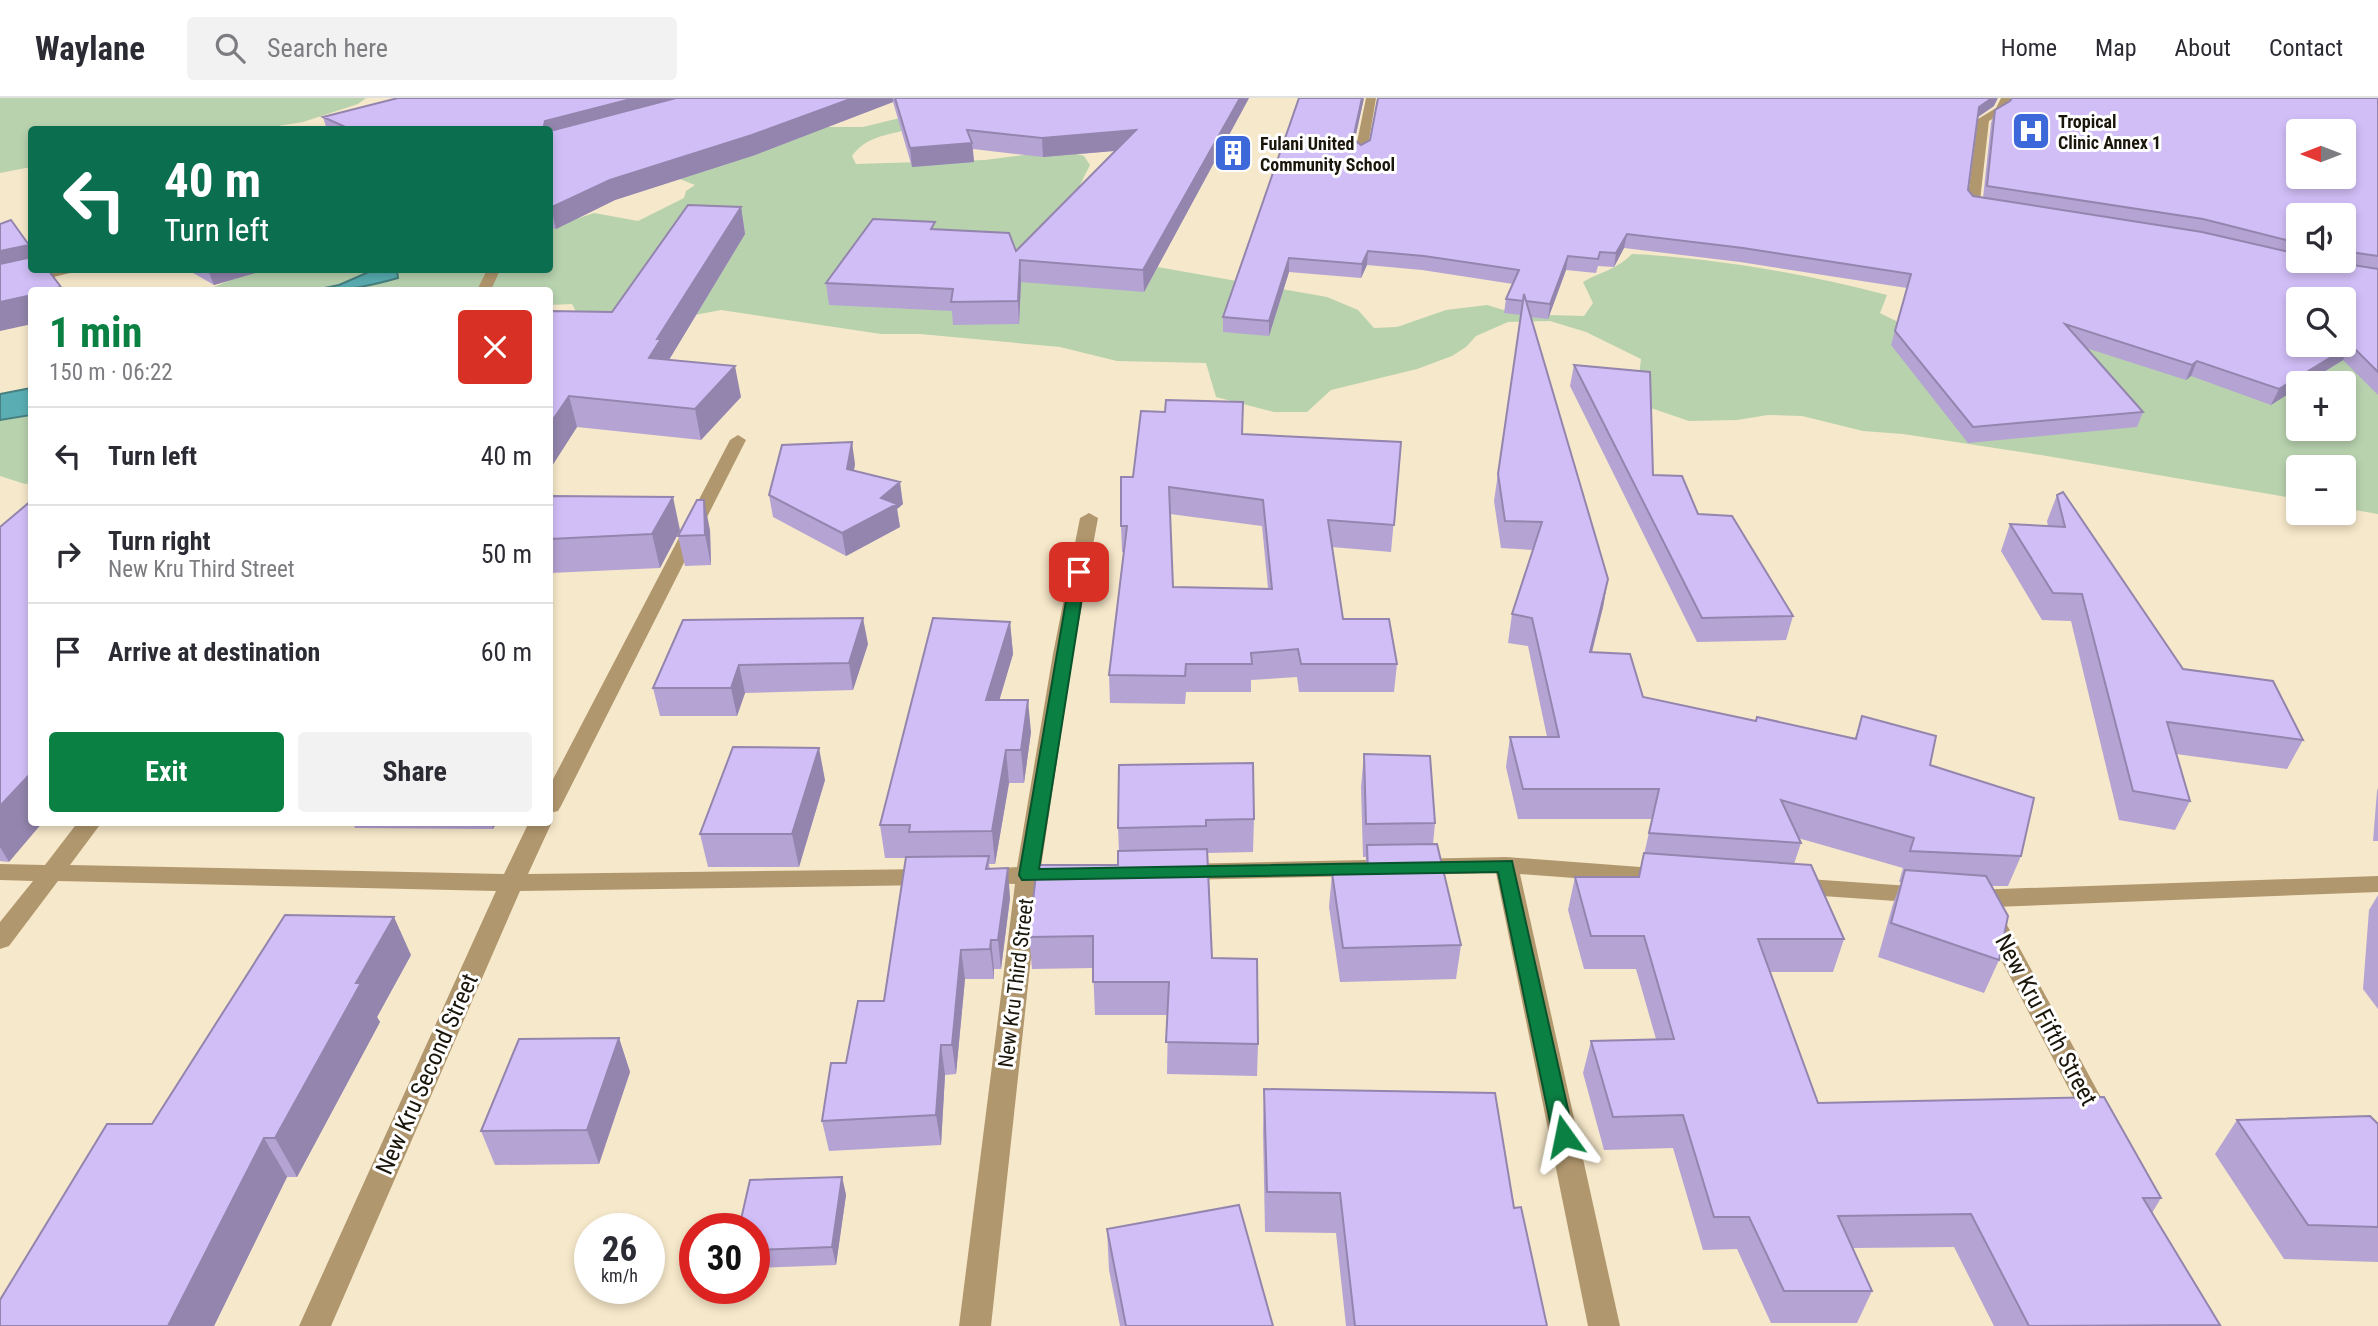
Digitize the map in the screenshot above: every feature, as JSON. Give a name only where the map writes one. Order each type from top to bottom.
[{"type":"street","points":[[1361,152],[1371,98]]},
{"type":"street","points":[[2006,98],[2000,110],[1984,119],[1973,204],[2013,211]]},
{"type":"street","points":[[0,286],[53,273]]},
{"type":"street","points":[[553,800],[738,440]]},
{"type":"street","name":"New Kru Third Street","points":[[975,1326],[1028,875],[1063,654],[1089,518]]},
{"type":"street","points":[[0,940],[88,826]]},
{"type":"street","name":"New Kru Second Street","points":[[315,1326],[539,826]]},
{"type":"street","points":[[1506,866],[1604,1326]]},
{"type":"street","points":[[1151,873],[1506,866],[1696,879]]},
{"type":"street","points":[[0,872],[512,883],[1083,874]]},
{"type":"street","points":[[1764,884],[1982,899],[2378,884]]},
{"type":"street","name":"New Kru Fifth Street","points":[[1982,899],[2111,1143]]},
{"type":"green space","points":[[0,98],[366,98],[358,104],[303,122],[278,126],[28,126],[28,168],[0,173]]},
{"type":"green space","points":[[912,115],[902,131],[862,145],[852,156],[856,164],[985,160],[1064,150],[1084,156],[1090,165],[1074,197],[1135,263],[1327,297],[1358,310],[1374,328],[1397,327],[1446,310],[1487,305],[1517,314],[1584,316],[1593,303],[1583,282],[1615,267],[1632,254],[1761,268],[1887,295],[1880,313],[1902,324],[2066,338],[2286,344],[2286,357],[2337,357],[2378,372],[2378,514],[2356,510],[2356,455],[2286,455],[2286,497],[2041,455],[1903,434],[1863,431],[1802,416],[1768,415],[1737,420],[1689,421],[1645,406],[1638,385],[1641,359],[1586,332],[1550,321],[1508,322],[1476,336],[1452,356],[1417,369],[1331,390],[1307,412],[1274,412],[1216,397],[1206,363],[1117,361],[1060,347],[920,334],[881,334],[721,310],[684,317],[577,313],[572,304],[553,305],[553,287],[362,287],[398,278],[397,273],[553,273],[553,227],[594,213],[638,221],[684,198],[686,191],[695,185],[662,172],[794,127],[863,127]]},
{"type":"green space","points":[[247,273],[366,273],[329,287],[214,287]]},
{"type":"green space","points":[[28,415],[28,484],[0,476],[0,420]]},
{"type":"water","points":[[366,273],[397,273],[398,278],[377,283],[357,287],[329,287]]},
{"type":"water","points":[[28,389],[28,415],[0,420],[0,394]]},
{"type":"building","points":[[398,98],[635,98],[545,121],[544,126],[343,126],[323,117]]},
{"type":"building","points":[[676,98],[853,98],[752,135],[610,180],[553,207],[553,130]]},
{"type":"building","points":[[895,98],[1240,98],[1143,270],[1020,260],[1018,301],[951,302],[953,289],[826,283],[873,219],[935,222],[931,229],[1009,233],[1016,251],[1136,130],[1042,138],[967,130],[972,143],[910,148]]},
{"type":"building","points":[[1299,98],[1362,98],[1353,139],[1361,145],[1370,140],[1378,98],[1992,98],[1979,107],[1968,190],[1973,196],[2202,232],[2286,251],[2286,273],[2356,273],[2356,265],[2378,269],[2378,372],[2356,350],[2356,287],[2286,287],[2286,357],[2331,357],[2308,371],[2286,371],[2286,385],[2279,389],[2197,361],[2192,365],[2065,324],[2143,412],[1973,427],[1895,331],[1911,274],[1743,248],[1627,234],[1616,253],[1600,252],[1598,259],[1568,256],[1550,304],[1526,301],[1524,294],[1523,301],[1506,299],[1519,270],[1368,251],[1362,264],[1289,258],[1269,321],[1223,317]]},
{"type":"building","points":[[2012,98],[2378,98],[2378,256],[2356,253],[2356,203],[2286,203],[2286,240],[2203,219],[1987,186],[1995,110]]},
{"type":"building","points":[[688,205],[741,207],[657,339],[661,339],[649,358],[735,366],[695,409],[569,396],[553,420],[553,311],[612,312]]},
{"type":"building","points":[[11,220],[28,245],[0,251],[0,224]]},
{"type":"building","points":[[28,258],[28,273],[50,273],[61,287],[28,287],[28,296],[0,302],[0,264]]},
{"type":"building","points":[[1524,294],[1608,579],[1590,652],[1630,654],[1643,697],[1756,721],[1757,717],[1856,739],[1862,716],[1936,736],[1930,765],[2034,798],[2021,856],[1910,851],[1914,838],[1781,800],[1801,843],[1649,833],[1659,789],[1523,789],[1510,737],[1559,737],[1532,618],[1512,614],[1542,522],[1505,521],[1498,474]]},
{"type":"building","points":[[1574,365],[1650,372],[1653,475],[1682,476],[1698,514],[1732,516],[1793,616],[1702,618]]},
{"type":"building","points":[[1166,400],[1243,402],[1242,434],[1401,442],[1394,525],[1328,520],[1343,619],[1389,619],[1397,664],[1301,664],[1298,649],[1251,653],[1252,664],[1186,664],[1185,676],[1109,675],[1127,526],[1121,526],[1121,477],[1133,477],[1141,411],[1165,412]],"holes":[[[1169,487],[1263,500],[1272,589],[1173,587]]]},
{"type":"building","points":[[852,442],[847,469],[900,482],[881,498],[897,504],[842,533],[769,495],[782,445]]},
{"type":"building","points":[[2063,492],[2183,669],[2273,681],[2303,740],[2167,722],[2190,801],[2133,791],[2082,594],[2053,593],[2010,524],[2065,527],[2057,495]]},
{"type":"building","points":[[553,496],[673,497],[652,534],[553,539]]},
{"type":"building","points":[[697,500],[704,500],[705,535],[678,536]]},
{"type":"building","points":[[28,503],[28,776],[0,806],[0,527]]},
{"type":"building","points":[[863,618],[849,663],[739,665],[731,688],[653,688],[683,620]]},
{"type":"building","points":[[933,618],[1010,622],[986,700],[1028,700],[1021,750],[1006,750],[992,831],[909,832],[910,825],[880,825]]},
{"type":"building","points":[[733,747],[819,748],[792,834],[700,834]]},
{"type":"building","points":[[1364,754],[1430,756],[1435,823],[1366,824]]},
{"type":"building","points":[[1253,763],[1254,819],[1206,820],[1206,826],[1118,828],[1119,765]]},
{"type":"building","points":[[1437,844],[1461,945],[1343,948],[1332,873],[1368,872],[1367,845]]},
{"type":"building","points":[[1207,849],[1212,958],[1257,959],[1258,1044],[1166,1042],[1169,982],[1093,982],[1093,936],[1029,937],[1037,865],[1118,865],[1118,851]]},
{"type":"building","points":[[1644,853],[1811,865],[1844,939],[1758,939],[1818,1103],[2104,1097],[2161,1198],[2143,1198],[2220,1325],[2029,1326],[1971,1214],[1838,1216],[1872,1291],[1784,1291],[1749,1217],[1714,1217],[1683,1115],[1613,1117],[1591,1041],[1674,1039],[1644,936],[1591,936],[1575,877],[1639,877]]},
{"type":"building","points":[[989,856],[986,869],[1008,868],[998,940],[991,940],[990,949],[961,950],[952,1045],[941,1045],[936,1115],[822,1121],[831,1063],[846,1063],[858,1001],[884,1001],[906,857]]},
{"type":"building","points":[[1905,870],[1986,876],[2008,916],[1999,960],[1891,923]]},
{"type":"building","points":[[285,915],[394,917],[356,983],[361,983],[275,1138],[264,1138],[168,1326],[0,1326],[0,1300],[107,1124],[152,1124]]},
{"type":"building","points":[[619,1038],[587,1130],[481,1131],[519,1039]]},
{"type":"building","points":[[1264,1089],[1495,1093],[1514,1208],[1521,1207],[1547,1326],[1355,1326],[1340,1193],[1267,1192]]},
{"type":"building","points":[[2370,1116],[2378,1124],[2378,1227],[2308,1225],[2237,1120]]},
{"type":"building","points":[[842,1177],[832,1247],[770,1249],[770,1213],[742,1213],[750,1180]]},
{"type":"building","points":[[1239,1205],[1273,1326],[1126,1326],[1107,1229]]},
{"type":"place","name":"Tropical Clinic Annex 1","points":[[2031,131]]},
{"type":"place","name":"Fulani United Community School","points":[[1233,153]]},
{"type":"route","points":[[1079,572],[1063,654],[1028,875],[1506,866],[1564,1136]]}]
